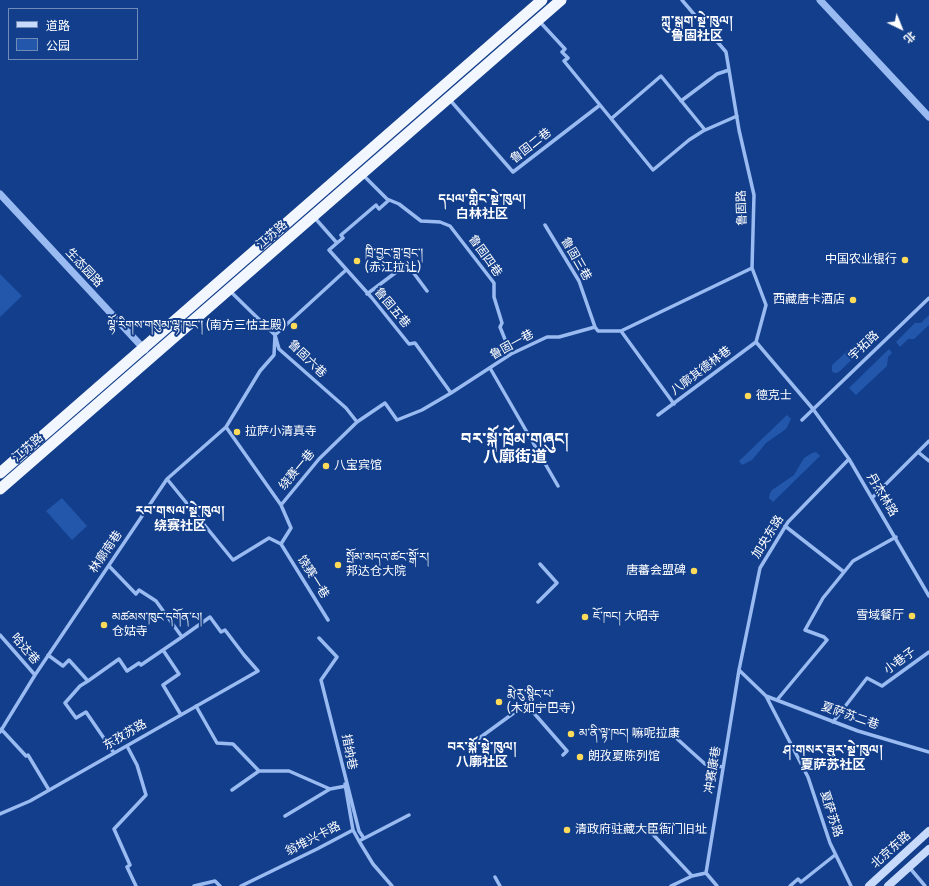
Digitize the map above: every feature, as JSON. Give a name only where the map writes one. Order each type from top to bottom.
[{"type":"highway","name":"江苏路","points":[[0,473],[542,0]]},
{"type":"highway","name":"江苏路","points":[[0,490],[561,0]]},
{"type":"main road","name":"北京东路","points":[[869,886],[929,831]]},
{"type":"main road","name":"北京东路","points":[[888,886],[929,849]]},
{"type":"street","name":"鲁固路","points":[[682,0],[726,52],[737,116],[754,195],[752,268],[766,305],[756,342]]},
{"type":"street","points":[[820,0],[929,117]]},
{"type":"street","points":[[538,20],[565,49],[562,52],[568,58],[564,61],[653,170],[689,140],[705,130],[737,116]]},
{"type":"street","points":[[681,101],[717,74],[729,70]]},
{"type":"street","points":[[612,118],[661,76],[705,130]]},
{"type":"street","name":"鲁固二巷","points":[[448,99],[513,172],[600,105]]},
{"type":"street","name":"鲁固四巷","points":[[362,174],[389,200],[398,204],[422,221],[440,222],[450,226],[494,283],[494,298],[502,323],[500,326],[511,354]]},
{"type":"street","name":"生态园路","points":[[0,194],[152,357]]},
{"type":"street","points":[[314,216],[338,243],[343,238],[341,235],[376,205],[379,209],[389,200]]},
{"type":"street","name":"鲁固三巷","points":[[545,225],[579,281],[595,327]]},
{"type":"street","name":"鲁固五巷","points":[[338,243],[329,250],[409,344],[415,343],[451,394]]},
{"type":"street","points":[[367,294],[407,264],[427,291]]},
{"type":"street","name":"鲁固一巷","points":[[385,402],[397,420],[422,410],[451,394],[511,354],[547,337],[559,337],[595,327],[598,331],[621,331],[752,268]]},
{"type":"street","points":[[275,335],[346,270]]},
{"type":"street","name":"鲁固六巷","points":[[230,290],[275,335],[279,349],[346,408],[358,422]]},
{"type":"street","name":"宇拓路","points":[[802,420],[929,298]]},
{"type":"street","points":[[621,331],[674,404]]},
{"type":"street","name":"林廓南巷","points":[[1,731],[48,655],[167,480],[226,427],[260,371],[274,355],[275,335]]},
{"type":"street","points":[[756,342],[813,409]]},
{"type":"street","name":"八廓其德林巷","points":[[658,415],[756,342]]},
{"type":"street","points":[[490,368],[558,486]]},
{"type":"street","name":"绕赛一巷","points":[[281,505],[319,459],[358,422],[385,402]]},
{"type":"street","name":"丹杰林路","points":[[813,409],[849,459],[929,594]]},
{"type":"street","points":[[167,480],[233,560],[269,538],[281,544],[291,528],[281,505],[226,427]]},
{"type":"street","points":[[872,498],[929,441]]},
{"type":"street","points":[[918,452],[929,462]]},
{"type":"street","name":"加央东路","points":[[739,670],[760,568],[788,522],[849,459]]},
{"type":"street","points":[[785,526],[844,572]]},
{"type":"street","points":[[777,700],[827,640],[824,637],[805,630],[824,598],[853,562],[896,537]]},
{"type":"street","name":"饶赛一巷","points":[[281,544],[328,620]]},
{"type":"street","points":[[538,602],[556,583],[540,564]]},
{"type":"street","points":[[109,566],[126,585]]},
{"type":"street","points":[[112,570],[136,594],[140,590],[156,601],[182,637],[141,665],[139,663],[127,671],[119,659],[80,686],[65,703],[76,718],[86,712],[114,753]]},
{"type":"street","name":"东孜苏路","points":[[0,814],[30,801],[258,671],[225,630],[221,632],[210,617],[182,637]]},
{"type":"street","name":"哈达巷","points":[[0,635],[35,675]]},
{"type":"street","points":[[319,638],[337,657],[322,680],[359,831],[363,837]]},
{"type":"street","points":[[163,650],[179,674],[163,685],[181,715]]},
{"type":"street","name":"小巷子","points":[[833,722],[868,678],[882,686],[929,652]]},
{"type":"street","points":[[48,655],[63,666],[69,660],[88,681]]},
{"type":"street","name":"夏萨苏路","points":[[739,670],[766,696],[808,777],[830,843],[851,886]]},
{"type":"street","name":"冲赛康巷","points":[[706,873],[739,670]]},
{"type":"street","name":"措纳巷","points":[[323,679],[346,786],[353,830]]},
{"type":"street","name":"夏萨苏二巷","points":[[766,696],[858,731],[929,752]]},
{"type":"street","points":[[474,742],[526,704],[567,751],[563,755]]},
{"type":"street","points":[[196,706],[217,743],[233,744],[259,771]]},
{"type":"street","points":[[1,731],[26,756],[28,755],[49,790]]},
{"type":"street","points":[[674,736],[705,764],[723,767]]},
{"type":"street","points":[[126,746],[137,766],[146,795],[114,828],[130,865],[127,867],[136,886]]},
{"type":"street","points":[[232,790],[259,771],[289,771],[330,789]]},
{"type":"street","points":[[285,816],[330,789],[346,786]]},
{"type":"street","points":[[359,841],[409,815]]},
{"type":"street","points":[[647,828],[692,876]]},
{"type":"street","name":"翁堆兴卡路","points":[[241,886],[353,830],[373,864],[392,886]]},
{"type":"street","points":[[790,886],[798,879],[801,882],[835,855]]},
{"type":"street","points":[[909,867],[925,886]]},
{"type":"street","points":[[671,886],[692,876],[706,873],[716,886]]},
{"type":"street","points":[[495,877],[500,886]]},
{"type":"street","points":[[194,886],[215,881]]},
{"type":"street","points":[[215,881],[217,886]]},
{"type":"street","points":[[215,881],[220,886]]},
{"type":"green space","points":[[0,274],[22,296],[0,317]]},
{"type":"green space","points":[[929,315],[929,325],[914,339],[908,339],[900,347],[896,342],[915,323],[921,323]]},
{"type":"green space","points":[[863,337],[868,344],[839,372],[834,373],[832,371],[832,365]]},
{"type":"green space","points":[[889,349],[892,353],[888,357],[887,366],[856,395],[849,388]]},
{"type":"green space","points":[[787,415],[791,419],[786,429],[766,443],[752,460],[742,465],[739,461]]},
{"type":"green space","points":[[816,452],[820,456],[773,502],[769,498],[772,490],[794,475],[804,458]]},
{"type":"green space","points":[[62,498],[87,526],[72,540],[46,511]]},
{"type":"place","name":"中国农业银行","points":[[905,260]]},
{"type":"place","name":"ཁྲི་བྱང་བླ་བྲང་། (赤江拉让)","points":[[357,261]]},
{"type":"place","name":"西藏唐卡酒店","points":[[853,300]]},
{"type":"place","name":"ལྷོ་རིགས་གསུམ་ལྷ་ཁང་། (南方三怙主殿)","points":[[294,326]]},
{"type":"place","name":"德克士","points":[[748,396]]},
{"type":"place","name":"拉萨小清真寺","points":[[237,432]]},
{"type":"place","name":"八宝宾馆","points":[[326,466]]},
{"type":"place","name":"སྤོམ་མདའ་ཚང་སྒོ་ར། 邦达仓大院","points":[[338,565]]},
{"type":"place","name":"唐蕃会盟碑","points":[[694,571]]},
{"type":"place","name":"雪域餐厅","points":[[912,616]]},
{"type":"place","name":"ཇོ་ཁང། 大昭寺","points":[[585,617]]},
{"type":"place","name":"མཚམས་ཁུང་དགོན་པ། 仓姑寺","points":[[104,625]]},
{"type":"place","name":"རྨེ་རུ་སྙིང་པ་ (木如宁巴寺)","points":[[499,702]]},
{"type":"place","name":"མ་ནི་ལྟ་ཁང། 嘛呢拉康","points":[[571,734]]},
{"type":"place","name":"朗孜夏陈列馆","points":[[580,757]]},
{"type":"place","name":"清政府驻藏大臣衙门旧址","points":[[567,830]]},
{"type":"district","name":"ཀླུ་སྒུག་སྡེ་ཁུལ། 鲁固社区","points":[[697,28]]},
{"type":"district","name":"དཔལ་གླིང་སྡེ་ཁུལ། 白林社区","points":[[482,206]]},
{"type":"district","name":"བར་སྐོ་ཁྲོམ་གཞུང། 八廓街道","points":[[515,449]]},
{"type":"district","name":"རབ་གསལ་སྡེ་ཁུལ། 绕赛社区","points":[[180,518]]},
{"type":"district","name":"བར་སྐོ་སྡེ་ཁུལ། 八廓社区","points":[[482,754]]},
{"type":"district","name":"ཤ་གསར་ཟུར་སྡེ་ཁུལ། 夏萨苏社区","points":[[833,758]]}]
